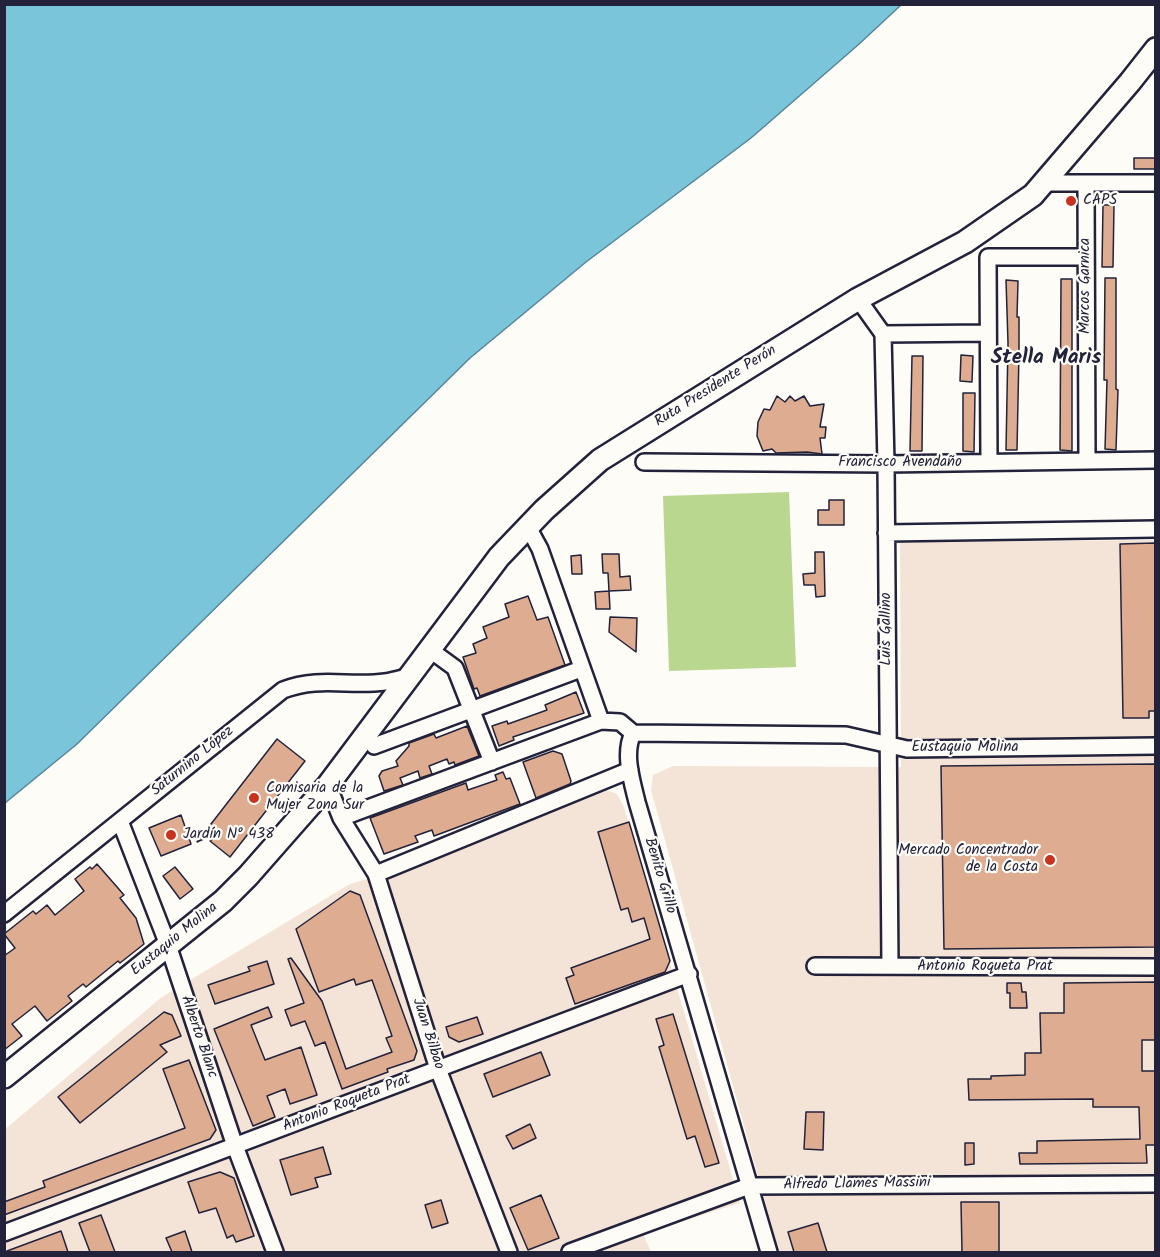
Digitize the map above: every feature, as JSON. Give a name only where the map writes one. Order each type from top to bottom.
[{"type":"main road","name":"Ruta Presidente Perón","points":[[328,784],[499,557],[544,510],[600,460],[858,299],[965,242],[1033,195],[1130,82],[1155,49]]},
{"type":"main road","name":"Eustaquio Molina","points":[[4,1077],[223,901],[248,876],[328,784]]},
{"type":"street","points":[[1044,183],[1155,183]]},
{"type":"street","name":"Marcos Garnica","points":[[1086,183],[1087,461]]},
{"type":"street","points":[[965,242],[988,257],[1086,257]]},
{"type":"street","points":[[988,257],[989,462]]},
{"type":"street","points":[[858,299],[883,333],[988,333]]},
{"type":"street","name":"Luis Gallino","points":[[883,333],[890,966]]},
{"type":"street","name":"Francisco Avendaño","points":[[644,462],[886,464],[1155,460]]},
{"type":"street","points":[[528,527],[540,549],[601,721]]},
{"type":"street","points":[[886,533],[1155,528]]},
{"type":"street","points":[[429,649],[455,668],[492,762]]},
{"type":"street","points":[[374,746],[581,669]]},
{"type":"street","name":"Saturnino López","points":[[4,914],[283,690],[318,681],[384,682],[409,677]]},
{"type":"street","points":[[341,818],[601,721],[620,722],[633,733]]},
{"type":"street","name":"Eustaquio Molina","points":[[633,733],[846,735],[907,749],[1155,746]]},
{"type":"street","name":"Benito Grillo","points":[[633,733],[628,742],[630,770],[637,802],[769,1252]]},
{"type":"street","points":[[376,874],[630,770]]},
{"type":"street","name":"Juan Bilbao","points":[[328,784],[341,818],[376,874],[438,1069],[509,1252]]},
{"type":"street","name":"Alberto Blanc","points":[[120,821],[168,945],[235,1146],[275,1252]]},
{"type":"street","name":"Antonio Roqueta Prat","points":[[815,966],[1155,967]]},
{"type":"street","name":"Antonio Roqueta Prat","points":[[4,1233],[688,974]]},
{"type":"street","name":"Alfredo Llames Massini","points":[[570,1252],[749,1186],[1155,1184]]},
{"type":"shaded area","points":[[1155,540],[1155,1252],[779,1252],[651,790],[653,775],[673,766],[901,767],[900,542]]},
{"type":"shaded area","points":[[606,790],[617,794],[624,807],[740,1203],[643,1234],[651,1252],[5,1252],[4,1130],[162,997],[350,884],[393,871]]},
{"type":"green space","points":[[789,492],[796,667],[669,671],[663,496]]},
{"type":"water","points":[[5,4],[901,5],[751,138],[586,262],[470,358],[77,744],[5,803]]},
{"type":"building","points":[[1134,158],[1155,158],[1155,169],[1134,169]]},
{"type":"building","points":[[1103,205],[1114,205],[1113,267],[1102,267]]},
{"type":"building","points":[[1105,278],[1116,278],[1116,389],[1118,390],[1116,450],[1105,449],[1107,380],[1104,380]]},
{"type":"building","points":[[1061,279],[1072,279],[1072,451],[1060,450]]},
{"type":"building","points":[[1006,280],[1018,281],[1017,450],[1006,450],[1008,343]]},
{"type":"building","points":[[961,355],[973,356],[972,382],[960,381]]},
{"type":"building","points":[[912,356],[923,356],[922,451],[910,451]]},
{"type":"building","points":[[963,393],[975,393],[974,452],[963,451]]},
{"type":"building","points":[[777,396],[785,402],[790,396],[795,401],[804,396],[810,406],[824,404],[820,427],[826,427],[825,438],[820,438],[822,454],[776,453],[772,449],[763,451],[757,436],[758,422],[764,409],[770,410]]},
{"type":"building","points":[[829,500],[844,500],[844,525],[818,525],[818,510],[829,510]]},
{"type":"building","points":[[1155,543],[1155,711],[1149,711],[1149,718],[1123,718],[1120,544]]},
{"type":"building","points":[[815,552],[824,552],[825,596],[816,597],[815,585],[804,585],[803,574],[815,573]]},
{"type":"building","points":[[602,554],[619,554],[620,577],[630,576],[631,590],[609,591],[608,573],[603,573]]},
{"type":"building","points":[[581,555],[582,574],[572,574],[571,556]]},
{"type":"building","points":[[609,591],[610,609],[596,609],[595,592]]},
{"type":"building","points":[[528,596],[537,620],[548,617],[565,665],[480,696],[477,688],[474,689],[463,657],[476,653],[473,644],[487,638],[483,627],[509,617],[505,604]]},
{"type":"building","points":[[610,617],[637,618],[636,652],[609,632]]},
{"type":"building","points":[[576,692],[584,713],[513,737],[514,740],[499,746],[492,726],[507,721],[508,724],[547,710],[545,705]]},
{"type":"building","points":[[467,726],[479,756],[455,765],[454,762],[449,764],[447,759],[429,766],[432,774],[420,778],[418,771],[400,778],[403,785],[384,791],[379,776],[382,771],[398,766],[396,761],[409,743],[434,734],[436,738]]},
{"type":"building","name":"Comisaria de la Mujer Zona Sur","points":[[277,739],[305,761],[230,857],[210,841],[218,835],[217,833],[197,842]]},
{"type":"building","points":[[553,751],[562,754],[570,784],[536,798],[523,762]]},
{"type":"building","points":[[1155,764],[1155,947],[944,949],[941,766]]},
{"type":"building","points":[[503,772],[506,779],[510,778],[520,804],[434,836],[432,830],[415,836],[418,842],[384,854],[370,818],[466,783],[468,790],[497,780],[495,775]]},
{"type":"building","points":[[181,815],[191,844],[161,856],[149,828]]},
{"type":"building","points":[[629,822],[670,961],[665,972],[575,1004],[566,978],[574,975],[571,968],[650,939],[644,918],[632,922],[628,908],[621,910],[598,832]]},
{"type":"building","points":[[97,864],[124,895],[120,898],[136,918],[144,944],[120,963],[118,961],[86,987],[83,984],[68,996],[72,1001],[47,1021],[35,1006],[12,1024],[22,1036],[4,1050],[4,956],[15,948],[4,934],[33,911],[36,914],[47,905],[55,915],[84,891],[75,879]]},
{"type":"building","points":[[175,867],[193,889],[180,899],[163,876]]},
{"type":"building","points":[[350,891],[360,895],[417,1051],[414,1060],[342,1089],[325,1042],[315,1046],[305,1021],[291,1026],[285,1010],[304,1003],[288,959],[291,958],[322,1001],[346,1069],[392,1052],[386,1038],[392,1036],[372,980],[356,985],[354,979],[319,992],[296,929]]},
{"type":"building","points":[[267,961],[274,984],[215,1004],[208,985],[250,971],[248,967]]},
{"type":"building","points":[[1155,982],[1155,1040],[1142,1040],[1142,1071],[1155,1071],[1155,1145],[1146,1145],[1147,1163],[1020,1164],[1019,1153],[1037,1153],[1037,1141],[1140,1139],[1139,1107],[1093,1107],[1093,1099],[969,1100],[968,1079],[1025,1075],[1025,1053],[1041,1053],[1040,1013],[1064,1013],[1064,983]]},
{"type":"building","points":[[1007,983],[1021,983],[1022,992],[1026,992],[1027,1008],[1010,1008]]},
{"type":"building","points":[[268,1007],[272,1017],[251,1025],[265,1060],[301,1047],[317,1095],[290,1104],[285,1089],[267,1096],[275,1117],[253,1126],[214,1029]]},
{"type":"building","points":[[164,1012],[172,1015],[181,1036],[160,1045],[167,1052],[80,1123],[58,1097]]},
{"type":"building","points":[[673,1014],[719,1163],[705,1167],[695,1136],[687,1139],[659,1047],[664,1045],[656,1019]]},
{"type":"building","points":[[477,1017],[483,1034],[459,1042],[449,1037],[446,1027]]},
{"type":"building","points":[[541,1052],[550,1075],[493,1097],[484,1074]]},
{"type":"building","points":[[189,1060],[216,1130],[210,1139],[4,1215],[4,1202],[45,1187],[43,1181],[185,1128],[163,1069]]},
{"type":"building","points":[[806,1112],[824,1112],[823,1150],[804,1149]]},
{"type":"building","points":[[530,1124],[536,1138],[513,1149],[506,1136]]},
{"type":"building","points":[[965,1143],[974,1143],[974,1164],[965,1165]]},
{"type":"building","points":[[323,1147],[331,1174],[315,1178],[318,1187],[291,1195],[280,1160]]},
{"type":"building","points":[[220,1172],[234,1178],[254,1236],[236,1242],[233,1235],[227,1238],[216,1208],[199,1213],[188,1182]]},
{"type":"building","points":[[541,1195],[559,1238],[528,1250],[510,1208]]},
{"type":"building","points":[[441,1200],[448,1223],[432,1228],[425,1205]]},
{"type":"building","points":[[961,1202],[999,1202],[999,1252],[962,1252]]},
{"type":"building","points":[[101,1215],[115,1252],[90,1252],[79,1223]]},
{"type":"building","points":[[818,1223],[827,1252],[794,1252],[788,1232]]},
{"type":"building","points":[[61,1231],[68,1252],[7,1252],[7,1251]]},
{"type":"building","points":[[185,1231],[192,1252],[172,1252],[166,1238]]},
{"type":"place","name":"CAPS","points":[[1071,201]]},
{"type":"place","name":"Comisaria de la Mujer Zona Sur","points":[[254,798]]},
{"type":"place","name":"Jardín N° 438","points":[[171,835]]},
{"type":"place","name":"Mercado Concentrador de la Costa","points":[[1050,860]]},
{"type":"district","name":"Stella Maris","points":[[1046,359]]}]
